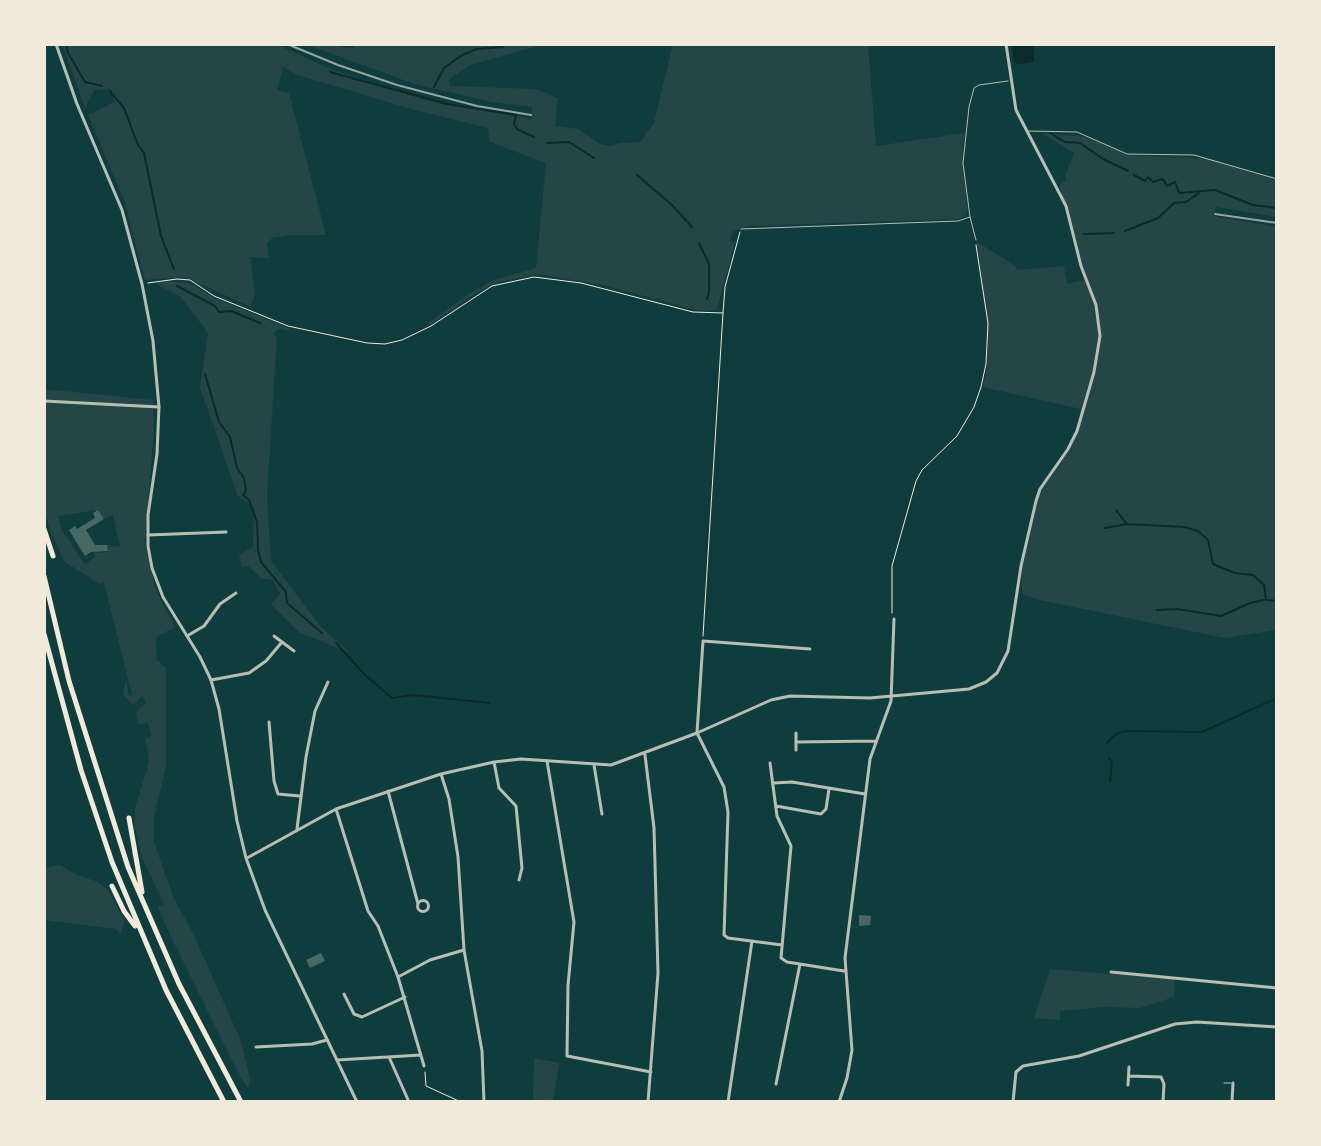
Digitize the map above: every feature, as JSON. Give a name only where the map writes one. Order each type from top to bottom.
[{"type":"highway","points":[[44,529],[53,556]]},
{"type":"highway","points":[[44,576],[90,754],[128,867],[179,984],[241,1102]]},
{"type":"highway","points":[[44,634],[81,770],[112,862],[185,1029],[224,1102]]},
{"type":"highway","points":[[129,818],[143,901]]},
{"type":"highway","points":[[112,886],[124,911],[141,934]]},
{"type":"street","points":[[56,44],[77,104],[113,185],[142,284],[156,356],[159,407],[148,535],[150,560],[158,586],[211,680],[246,858],[272,927],[357,1102]]},
{"type":"street","points":[[246,858],[336,809],[441,774],[494,762],[611,765],[645,754],[765,703],[790,696],[851,699],[969,689],[986,682],[1003,666],[1036,501],[1045,481],[1073,440],[1094,372],[1100,336],[1096,305],[1081,266],[1066,206],[1016,110],[1006,44]]},
{"type":"street","points":[[44,401],[159,407]]},
{"type":"street","points":[[148,535],[226,532]]},
{"type":"street","points":[[187,636],[204,626],[226,598],[236,593]]},
{"type":"street","points":[[839,1102],[852,1050],[844,971],[865,794],[876,741],[892,695],[894,619]]},
{"type":"street","points":[[274,636],[294,651]]},
{"type":"street","points":[[782,945],[724,935],[727,798],[697,733],[703,641],[810,649]]},
{"type":"street","points":[[211,680],[249,673],[266,661],[282,642]]},
{"type":"street","points":[[297,829],[315,711],[328,682]]},
{"type":"street","points":[[269,722],[278,794],[300,796]]},
{"type":"street","points":[[796,733],[796,750]]},
{"type":"street","points":[[796,742],[876,741]]},
{"type":"street","points":[[645,754],[654,828],[658,973],[648,1102]]},
{"type":"street","points":[[547,761],[573,906],[567,1056],[651,1072]]},
{"type":"street","points":[[494,762],[499,788],[516,806],[522,868],[519,880]]},
{"type":"street","points":[[770,763],[779,823],[790,841],[791,851],[783,960],[844,971]]},
{"type":"street","points":[[594,765],[602,814]]},
{"type":"street","points":[[441,774],[449,799],[458,857],[464,950],[482,1051],[484,1102]]},
{"type":"street","points":[[773,783],[792,782],[865,794]]},
{"type":"street","points":[[776,806],[821,814],[826,809],[829,789]]},
{"type":"street","points":[[388,791],[418,904]]},
{"type":"street","points":[[336,809],[368,911],[378,926],[405,997],[424,1066]]},
{"type":"street","points":[[728,1102],[752,941]]},
{"type":"street","points":[[398,977],[430,960],[464,950]]},
{"type":"street","points":[[776,1084],[800,964]]},
{"type":"street","points":[[1111,972],[1277,988]]},
{"type":"street","points":[[344,994],[354,1014],[362,1017],[405,997]]},
{"type":"street","points":[[1013,1102],[1016,1072],[1023,1066],[1079,1056],[1175,1024],[1197,1022],[1277,1027]]},
{"type":"street","points":[[256,1047],[312,1044],[327,1040]]},
{"type":"street","points":[[337,1060],[421,1055]]},
{"type":"street","points":[[389,1057],[409,1102]]},
{"type":"street","points":[[1128,1085],[1129,1067]]},
{"type":"street","points":[[1129,1076],[1161,1077],[1164,1084],[1163,1102]]},
{"type":"street","points":[[1232,1102],[1233,1083]]},
{"type":"lane","points":[[976,240],[970,217],[963,149],[973,93],[979,85],[1011,80]]},
{"type":"lane","points":[[1025,131],[1077,132],[1127,154],[1194,155],[1277,179]]},
{"type":"lane","points":[[741,229],[958,221],[970,217]]},
{"type":"lane","points":[[1224,1083],[1242,1083]]},
{"type":"path","points":[[703,641],[725,287],[741,229]]},
{"type":"path","points":[[894,619],[892,566],[916,481],[922,470],[957,436],[974,407],[986,364],[988,323],[976,240]]},
{"type":"path","points":[[142,284],[190,280],[214,296],[288,326],[385,344],[402,340],[431,326],[492,286],[534,277],[581,283],[693,312],[723,313]]},
{"type":"path","points":[[424,1066],[426,1086],[461,1102]]},
{"type":"shaded area","points":[[62,44],[275,44],[331,69],[420,98],[531,119],[532,107],[492,102],[414,84],[305,44],[353,49],[356,44],[534,44],[535,47],[470,65],[449,79],[450,86],[536,89],[558,98],[555,126],[578,129],[600,144],[611,146],[640,142],[654,123],[673,44],[868,44],[876,146],[965,133],[962,149],[967,211],[965,216],[957,219],[748,226],[732,232],[730,241],[735,242],[717,310],[688,308],[603,285],[537,274],[499,282],[477,292],[430,325],[428,323],[469,294],[494,280],[536,268],[546,163],[490,142],[488,128],[411,109],[295,74],[283,67],[277,90],[289,93],[326,235],[272,238],[267,243],[269,258],[250,257],[255,293],[251,307],[185,277],[145,280],[124,200],[88,115],[115,102],[110,89],[94,90],[85,108]]},
{"type":"shaded area","points":[[1012,44],[1034,44],[1034,62],[1014,63]]},
{"type":"shaded area","points":[[1042,133],[1086,137],[1128,155],[1209,159],[1277,180],[1277,217],[1216,207],[1213,216],[1277,227],[1277,630],[1225,638],[1022,594],[1022,567],[1037,501],[1077,432],[1096,372],[1101,336],[1097,306],[1059,185],[1066,181],[1074,153]]},
{"type":"shaded area","points":[[977,242],[1016,266],[1017,270],[1064,266],[1067,284],[1085,280],[1095,306],[1099,336],[1097,357],[1081,409],[983,387],[987,368],[988,325]]},
{"type":"shaded area","points":[[166,281],[190,283],[214,298],[289,328],[288,331],[277,329],[273,334],[277,337],[267,496],[271,561],[321,627],[347,652],[299,632],[271,604],[280,594],[273,580],[261,578],[248,566],[242,567],[239,555],[253,547],[254,506],[238,496],[200,388],[208,333],[181,297],[156,284]]},
{"type":"shaded area","points":[[44,389],[153,400],[154,429],[145,541],[155,588],[175,627],[156,637],[157,660],[166,668],[166,766],[154,817],[154,842],[174,899],[192,931],[240,1039],[251,1081],[248,1088],[171,937],[158,907],[164,905],[141,855],[135,827],[135,808],[149,758],[145,739],[151,736],[148,723],[138,724],[136,712],[146,703],[142,696],[133,705],[123,694],[126,681],[129,696],[132,694],[104,582],[99,584],[64,561],[44,509]],"holes":[[[98,510],[104,519],[113,515],[120,547],[107,545],[108,552],[95,553],[94,558],[85,564],[62,530],[58,516]]]},
{"type":"shaded area","points":[[60,865],[98,882],[108,890],[124,920],[121,935],[116,929],[44,920],[44,868]]},
{"type":"shaded area","points":[[1050,969],[1175,979],[1174,997],[1140,1008],[1060,1011],[1060,1020],[1034,1018]]},
{"type":"shaded area","points":[[534,1058],[559,1063],[553,1102],[533,1099]]},
{"type":"building","points":[[98,510],[104,519],[86,530],[95,545],[107,545],[108,551],[91,552],[85,556],[69,530],[75,526],[77,529],[95,518],[93,513]]},
{"type":"building","points":[[859,915],[871,916],[870,925],[859,926]]},
{"type":"building","points":[[321,953],[325,961],[310,968],[306,960]]},
{"type":"waterway","points":[[66,44],[85,82],[102,86]]},
{"type":"waterway","points":[[434,87],[444,68],[462,55],[477,49],[503,47]]},
{"type":"waterway","points":[[330,72],[447,104],[516,115],[514,124],[517,129],[534,137]]},
{"type":"waterway","points":[[110,91],[124,108],[144,153],[161,236],[174,269]]},
{"type":"waterway","points":[[1050,133],[1065,142],[1080,143],[1128,171]]},
{"type":"waterway","points":[[547,143],[569,142],[594,158]]},
{"type":"waterway","points":[[637,175],[692,227]]},
{"type":"waterway","points":[[1134,175],[1145,181],[1148,177],[1153,182],[1163,179],[1167,186],[1175,182],[1179,193],[1215,190],[1253,205],[1277,208]]},
{"type":"waterway","points":[[1125,231],[1158,218],[1174,203],[1186,202],[1199,193]]},
{"type":"waterway","points":[[1084,234],[1114,233]]},
{"type":"waterway","points":[[699,243],[709,264],[707,299]]},
{"type":"waterway","points":[[177,286],[215,306],[219,312],[231,311],[260,323]]},
{"type":"waterway","points":[[205,374],[219,422],[230,437],[237,468],[244,478],[246,490],[243,495],[249,500],[257,522],[261,562],[286,592],[287,603],[322,633]]},
{"type":"waterway","points":[[1116,510],[1126,523]]},
{"type":"waterway","points":[[1105,528],[1126,524],[1184,527],[1198,531],[1208,540],[1213,564],[1235,573],[1253,575],[1264,585],[1266,600],[1277,601]]},
{"type":"waterway","points":[[1157,610],[1177,609],[1221,616],[1264,600]]},
{"type":"waterway","points":[[336,643],[364,674],[392,698],[414,695],[490,703]]},
{"type":"waterway","points":[[1106,744],[1124,731],[1202,732],[1277,698]]},
{"type":"waterway","points":[[1109,758],[1112,763],[1110,781]]},
{"type":"railway","points":[[287,44],[397,85],[477,106],[531,115]]},
{"type":"railway","points":[[1215,214],[1277,223]]}]
